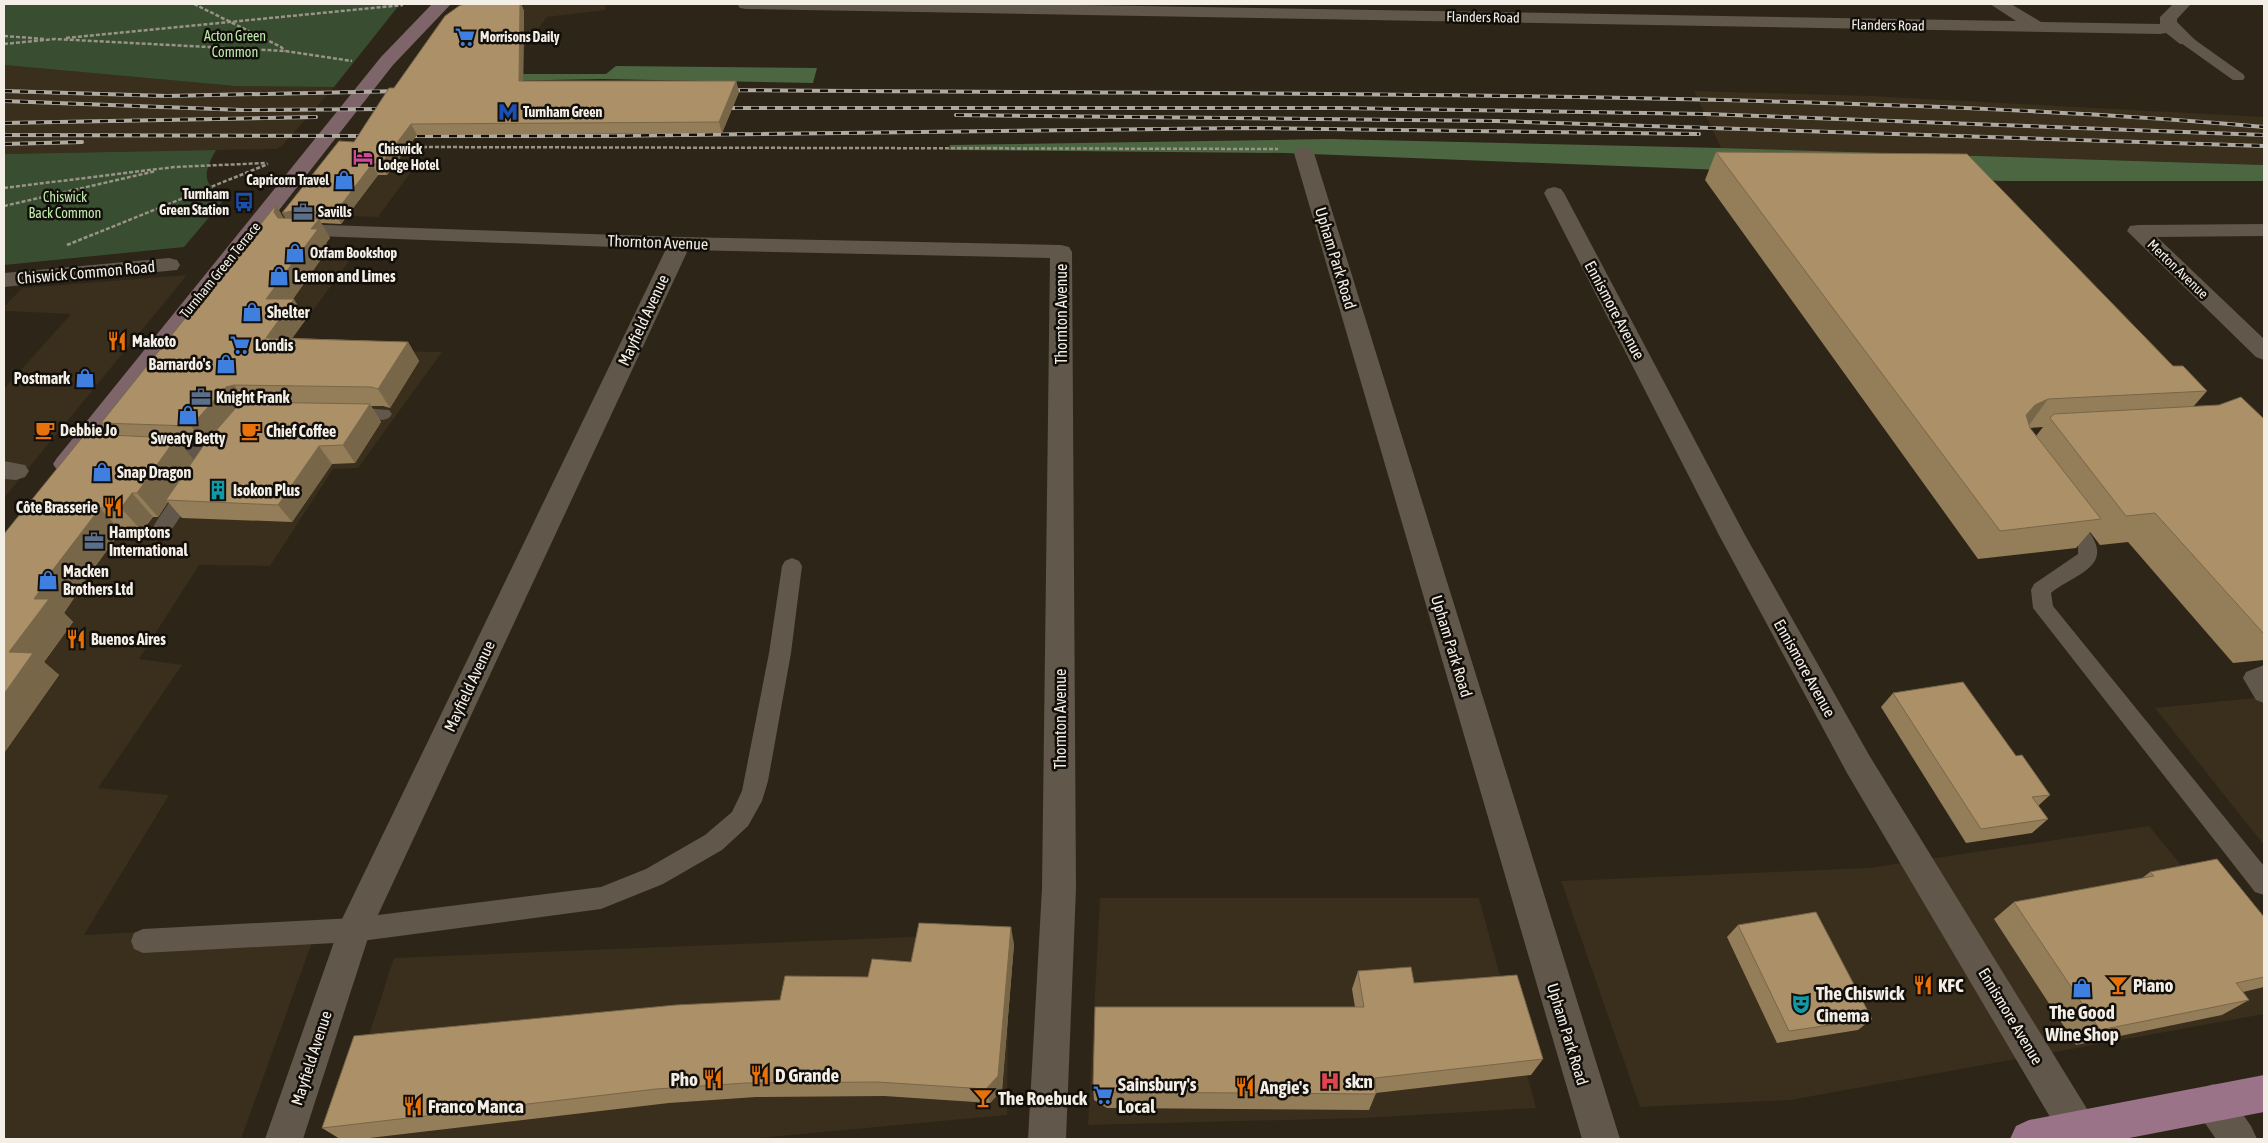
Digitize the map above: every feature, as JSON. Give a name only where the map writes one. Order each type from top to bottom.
[{"type":"main road","name":"Turnham Green Terrace","points":[[53,480],[87,449],[388,61],[417,28],[442,4]]},
{"type":"main road","points":[[2028,1139],[2264,1093]]},
{"type":"street","name":"Flanders Road","points":[[746,4],[1486,10],[1792,24],[2160,28]]},
{"type":"street","points":[[1780,4],[1792,24]]},
{"type":"street","points":[[1999,4],[2037,26]]},
{"type":"street","points":[[2182,4],[2169,16],[2168,22],[2170,27],[2186,40]]},
{"type":"street","name":"Upham Park Road","points":[[1304,152],[1601,1139]]},
{"type":"street","name":"Ennismore Avenue","points":[[1554,193],[1733,537],[1858,764],[2080,1130]]},
{"type":"street","name":"Thornton Avenue","points":[[298,230],[680,244],[1061,252],[1060,888],[1047,1139]]},
{"type":"street","name":"Merton Avenue","points":[[2264,230],[2138,231],[2264,352]]},
{"type":"street","name":"Mayfield Avenue","points":[[284,1139],[354,930],[680,244]]},
{"type":"street","name":"Chiswick Common Road","points":[[5,281],[169,265]]},
{"type":"street","points":[[2213,1103],[2238,1139]]},
{"type":"lane","points":[[2186,40],[2238,77]]},
{"type":"lane","points":[[335,413],[383,414]]},
{"type":"lane","points":[[163,527],[212,454],[224,440]]},
{"type":"lane","points":[[144,451],[212,454]]},
{"type":"lane","points":[[2056,502],[2088,545],[2088,557],[2079,567],[2052,580],[2041,590],[2043,608],[2264,884]]},
{"type":"lane","points":[[143,941],[354,930],[601,898],[651,879],[725,836],[750,801],[757,781],[780,653],[792,566]]},
{"type":"lane","points":[[2264,674],[2254,678],[2264,694]]},
{"type":"path","points":[[194,4],[281,47],[285,51]]},
{"type":"path","points":[[4,44],[408,4]]},
{"type":"path","points":[[4,36],[285,51],[353,62]]},
{"type":"path","points":[[405,147],[1302,149],[1304,152]]},
{"type":"path","points":[[4,188],[174,167],[270,163],[61,248]]},
{"type":"path","points":[[4,206],[174,167]]},
{"type":"shaded area","points":[[500,4],[605,4],[606,10],[547,17],[512,64]]},
{"type":"shaded area","points":[[4,65],[235,86],[334,87],[282,146],[276,149],[4,154]]},
{"type":"shaded area","points":[[1694,91],[1873,96],[2264,117],[2264,165],[1721,148]]},
{"type":"shaded area","points":[[345,152],[425,153],[378,217],[346,216]]},
{"type":"shaded area","points":[[270,247],[358,249],[282,353],[287,349],[442,352],[358,468],[333,469],[270,566],[199,565],[139,659],[182,665],[98,788],[169,795],[84,935],[319,923],[241,1139],[4,1139],[4,588],[201,465]]},
{"type":"shaded area","points":[[187,275],[4,498],[4,389],[71,314],[4,311],[4,307],[22,288]]},
{"type":"shaded area","points":[[2264,697],[2264,845],[2155,708]]},
{"type":"shaded area","points":[[2149,826],[2200,888],[2264,931],[2264,1014],[1791,1100],[1640,1107],[1561,881],[1869,868]]},
{"type":"shaded area","points":[[1100,898],[1479,898],[1536,1108],[1365,1118],[1088,1125]]},
{"type":"shaded area","points":[[1009,933],[1007,1115],[749,1139],[335,1139],[394,958]]},
{"type":"green space","name":"Acton Green Common","points":[[4,4],[400,4],[334,87],[235,86],[4,65]]},
{"type":"green space","points":[[616,66],[817,68],[813,83],[601,79],[487,81],[492,74],[606,74]]},
{"type":"green space","points":[[1330,139],[1721,148],[2264,165],[2264,181],[2003,181],[1285,153],[949,150],[950,145]]},
{"type":"green space","name":"Chiswick Back Common","points":[[216,150],[207,171],[208,183],[212,188],[227,196],[184,247],[4,265],[4,154]]},
{"type":"building","points":[[464,4],[520,4],[519,81],[736,81],[719,122],[411,124],[381,164],[372,164],[335,213],[292,211],[282,213],[339,141],[354,142],[389,88],[394,88],[445,16]]},
{"type":"building","points":[[1716,152],[1967,154],[2173,366],[2183,366],[2207,391],[2048,399],[2035,405],[2026,415],[2030,428],[2101,519],[2000,531]]},
{"type":"building","points":[[276,205],[274,212],[278,218],[319,219],[311,229],[318,229],[266,299],[294,299],[266,338],[408,342],[378,389],[371,387],[234,385],[226,387],[191,426],[101,423]]},
{"type":"building","points":[[2241,397],[2264,419],[2264,634],[2155,513],[2126,516],[2050,418],[2054,414],[2219,405]]},
{"type":"building","points":[[241,402],[370,404],[343,445],[319,446],[278,505],[166,500],[206,442]]},
{"type":"building","points":[[85,434],[176,438],[137,493],[132,493],[121,508],[100,508],[49,575],[51,575],[34,599],[49,599],[9,652],[33,653],[4,694],[4,534]]},
{"type":"building","points":[[1963,682],[2016,756],[2022,755],[2050,795],[2032,797],[2048,819],[1981,829],[1893,693]]},
{"type":"building","points":[[2217,859],[2264,917],[2264,977],[2236,983],[2249,1000],[2100,1030],[2014,902],[2154,876],[2150,872]]},
{"type":"building","points":[[1816,912],[1872,1019],[1789,1031],[1738,925]]},
{"type":"building","points":[[919,923],[1011,927],[998,1076],[986,1089],[877,1082],[746,1083],[656,1089],[322,1128],[354,1036],[676,1005],[780,1000],[785,976],[868,977],[872,959],[911,962]]},
{"type":"building","points":[[1411,967],[1414,983],[1517,975],[1543,1059],[1375,1078],[1376,1094],[1107,1092],[1093,1085],[1095,1007],[1364,1007],[1358,971]]},
{"type":"railway","points":[[724,90],[1348,94],[1723,100],[2061,113],[2264,127]]},
{"type":"railway","points":[[4,91],[167,96],[401,91]]},
{"type":"railway","points":[[4,101],[242,110],[389,109]]},
{"type":"railway","points":[[719,108],[1338,108],[1705,114],[2264,135]]},
{"type":"railway","points":[[956,115],[1497,121],[2264,146]]},
{"type":"railway","points":[[4,123],[316,117]]},
{"type":"railway","points":[[401,136],[597,136],[1248,128],[1699,134]]},
{"type":"railway","points":[[4,135],[371,136]]},
{"type":"railway","points":[[4,144],[82,142]]},
{"type":"place","name":"Morrisons Daily","points":[[465,37]]},
{"type":"place","name":"Turnham Green","points":[[508,112]]},
{"type":"place","name":"Chiswick Lodge Hotel","points":[[363,157]]},
{"type":"place","name":"Capricorn Travel","points":[[344,180]]},
{"type":"place","name":"Turnham Green Station","points":[[244,202]]},
{"type":"place","name":"Savills","points":[[303,212]]},
{"type":"place","name":"Oxfam Bookshop","points":[[295,253]]},
{"type":"place","name":"Lemon and Limes","points":[[279,276]]},
{"type":"place","name":"Shelter","points":[[252,312]]},
{"type":"place","name":"Makoto","points":[[117,341]]},
{"type":"place","name":"Londis","points":[[240,345]]},
{"type":"place","name":"Barnardo's","points":[[226,364]]},
{"type":"place","name":"Postmark","points":[[85,378]]},
{"type":"place","name":"Knight Frank","points":[[201,397]]},
{"type":"place","name":"Sweaty Betty","points":[[188,415]]},
{"type":"place","name":"Debbie Jo","points":[[45,430]]},
{"type":"place","name":"Chief Coffee","points":[[251,431]]},
{"type":"place","name":"Snap Dragon","points":[[102,472]]},
{"type":"place","name":"Isokon Plus","points":[[218,490]]},
{"type":"place","name":"Côte Brasserie","points":[[113,507]]},
{"type":"place","name":"Hamptons International","points":[[94,541]]},
{"type":"place","name":"Macken Brothers Ltd","points":[[48,580]]},
{"type":"place","name":"Buenos Aires","points":[[76,639]]},
{"type":"place","name":"KFC","points":[[1923,985]]},
{"type":"place","name":"Piano","points":[[2118,985]]},
{"type":"place","name":"The Good Wine Shop","points":[[2082,988]]},
{"type":"place","name":"The Chiswick Cinema","points":[[1801,1004]]},
{"type":"place","name":"D Grande","points":[[760,1075]]},
{"type":"place","name":"Pho","points":[[713,1079]]},
{"type":"place","name":"sk:n","points":[[1330,1081]]},
{"type":"place","name":"Angie's","points":[[1245,1087]]},
{"type":"place","name":"Sainsbury's Local","points":[[1103,1095]]},
{"type":"place","name":"The Roebuck","points":[[983,1098]]},
{"type":"place","name":"Franco Manca","points":[[413,1106]]}]
